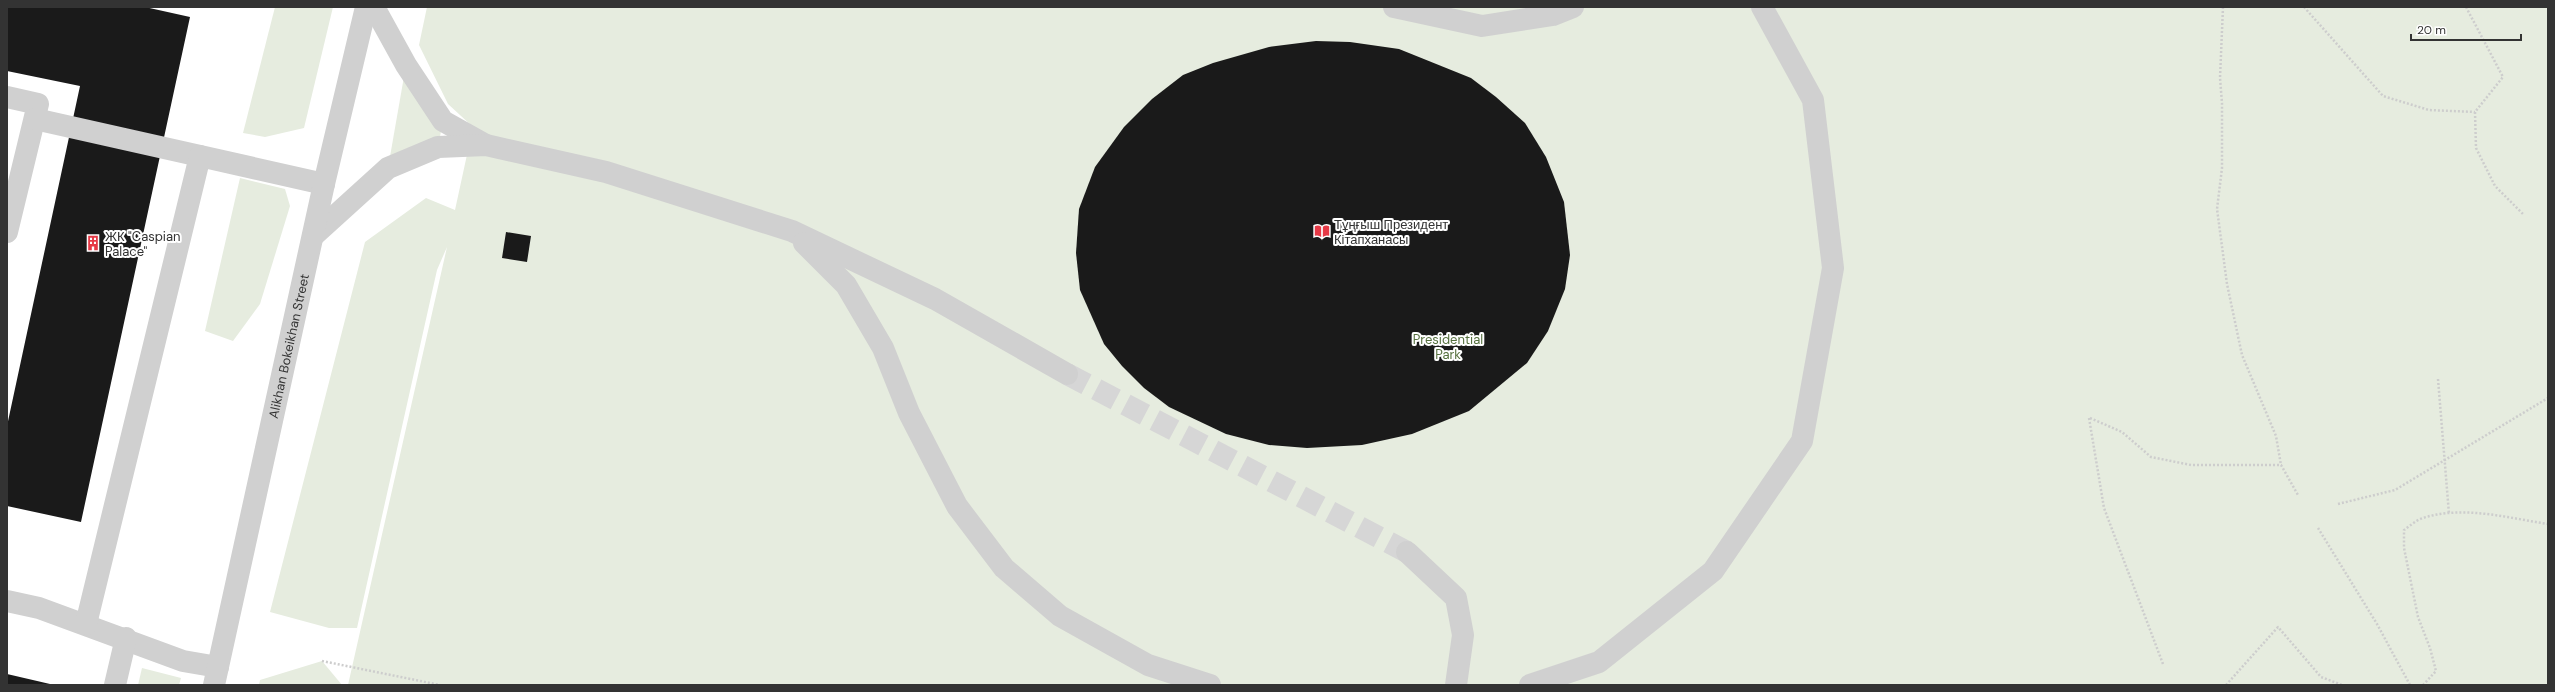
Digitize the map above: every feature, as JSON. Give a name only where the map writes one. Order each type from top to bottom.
[{"type":"street","name":"Alikhan Bokeikhan Street","points":[[216,676],[324,184],[366,7]]},
{"type":"street","points":[[374,7],[406,65],[444,121],[486,145]]},
{"type":"street","points":[[1394,7],[1482,26],[1554,15],[1573,7]]},
{"type":"street","points":[[1530,685],[1599,662],[1713,571],[1802,441],[1833,268],[1813,100],[1762,7]]},
{"type":"street","points":[[7,97],[38,104],[7,232]]},
{"type":"street","points":[[35,119],[324,184]]},
{"type":"street","points":[[313,236],[388,168],[438,147],[486,145],[606,172],[792,232],[935,299],[1067,374]]},
{"type":"street","points":[[86,624],[200,156]]},
{"type":"street","points":[[792,232],[846,285],[883,348],[909,413],[957,506],[1004,568],[1060,616],[1148,665],[1210,685]]},
{"type":"street","points":[[1407,552],[1456,598],[1463,635],[1456,685]]},
{"type":"street","points":[[7,601],[39,608],[126,638],[216,676]]},
{"type":"street","points":[[115,685],[126,638]]},
{"type":"path","points":[[2223,7],[2220,78],[2222,103],[2222,168],[2217,209],[2227,284],[2242,355],[2276,436],[2280,465],[2298,495]]},
{"type":"path","points":[[2304,7],[2383,96],[2429,110],[2475,112]]},
{"type":"path","points":[[2466,7],[2503,77],[2475,112],[2476,148],[2495,186],[2522,214]]},
{"type":"path","points":[[2438,379],[2449,514]]},
{"type":"path","points":[[2338,504],[2395,490],[2445,462],[2548,398]]},
{"type":"path","points":[[2163,664],[2104,508],[2089,418],[2122,432],[2152,457],[2191,465],[2280,465]]},
{"type":"path","points":[[2422,685],[2436,671],[2430,648],[2418,617],[2404,548],[2404,530],[2421,519],[2449,514],[2474,512],[2548,524]]},
{"type":"path","points":[[2318,528],[2377,624],[2410,685]]},
{"type":"path","points":[[2226,685],[2278,627],[2321,676],[2342,685]]},
{"type":"path","points":[[322,661],[440,685]]},
{"type":"green space","points":[[275,7],[333,7],[304,128],[265,137],[243,133]]},
{"type":"green space","name":"Presidential Park","points":[[427,7],[2548,7],[2548,685],[348,685],[447,247],[437,270],[357,628],[329,628],[270,612],[365,242],[426,198],[455,210],[473,127],[448,104],[419,45]]},
{"type":"green space","points":[[406,65],[443,121],[438,147],[388,168]]},
{"type":"green space","points":[[240,178],[285,189],[290,206],[260,304],[233,341],[205,331]]},
{"type":"green space","points":[[322,661],[342,685],[259,685],[260,680]]},
{"type":"green space","points":[[142,668],[181,678],[179,685],[138,685]]},
{"type":"building","name":"ЖК \"Caspian Palace\"","points":[[7,7],[145,7],[190,17],[81,522],[7,506],[7,426],[80,86],[7,71]]},
{"type":"building","name":"Тұңғыш Президент Кітапханасы","points":[[1316,41],[1350,42],[1399,49],[1471,78],[1496,97],[1525,123],[1546,157],[1564,202],[1570,255],[1565,289],[1548,331],[1527,363],[1469,411],[1412,434],[1362,445],[1307,448],[1269,445],[1226,434],[1169,407],[1144,388],[1122,366],[1104,344],[1080,290],[1076,253],[1079,209],[1095,167],[1124,127],[1152,99],[1183,75],[1213,63],[1269,47]]},
{"type":"building","points":[[506,232],[531,236],[527,262],[502,258]]},
{"type":"building","points":[[7,674],[50,684],[50,685],[7,685]]},
{"type":"tunnel","points":[[1067,374],[1407,552]]},
{"type":"place","name":"Тұңғыш Президент Кітапханасы","points":[[1322,231]]},
{"type":"place","name":"ЖК \"Caspian Palace\"","points":[[93,243]]}]
